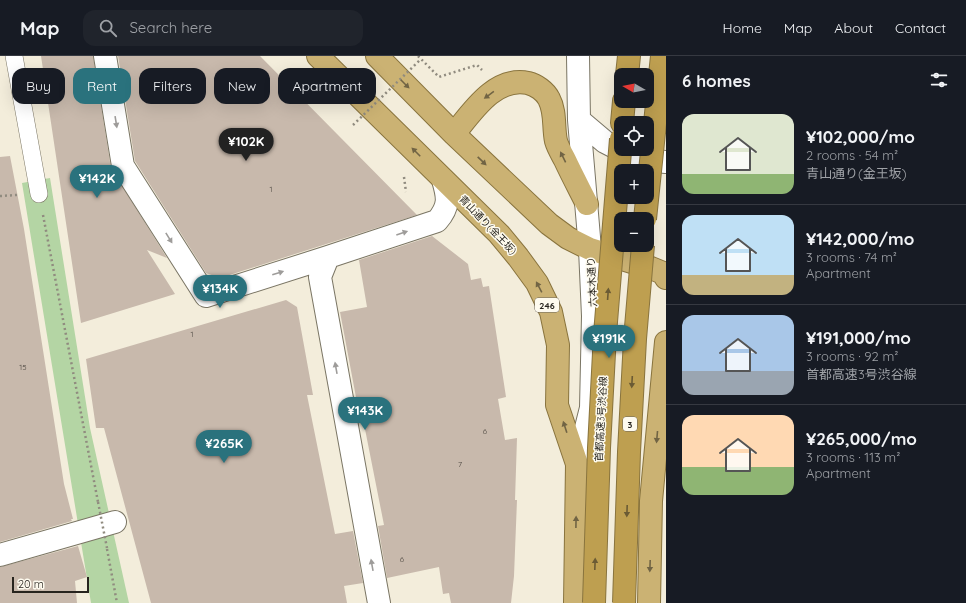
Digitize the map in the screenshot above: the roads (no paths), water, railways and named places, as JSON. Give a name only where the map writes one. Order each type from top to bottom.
[{"type":"highway","name":"青山通り(金王坂)","points":[[318,56],[499,234],[537,283],[551,312],[558,345],[557,405],[576,464]]},
{"type":"highway","points":[[377,56],[454,134],[549,224],[568,238],[590,249],[651,268],[663,273],[666,278]]},
{"type":"highway","points":[[627,68],[628,56]]},
{"type":"highway","points":[[651,164],[662,56]]},
{"type":"highway","points":[[454,134],[484,98],[500,87],[511,82],[532,84],[542,91],[549,99],[553,110],[556,142],[587,204]]},
{"type":"highway","points":[[654,164],[666,106]]},
{"type":"highway","name":"首都高速3号渋谷線","points":[[594,603],[599,448],[605,334],[620,156]]},
{"type":"highway","name":"3","points":[[624,603],[634,347],[642,252]]},
{"type":"highway","points":[[649,603],[651,501],[666,342]]},
{"type":"highway","name":"六本木通り","points":[[575,603],[576,464]]},
{"type":"street","points":[[14,56],[39,194]]},
{"type":"street","points":[[105,56],[123,166],[206,296],[437,221],[444,213],[447,203],[447,193],[444,180]]},
{"type":"street","name":"六本木通り","points":[[576,464],[591,408],[593,316],[587,204],[579,120],[578,56]]},
{"type":"street","points":[[579,120],[605,142],[638,159],[666,162]]},
{"type":"street","points":[[328,257],[320,277],[379,603]]},
{"type":"street","points":[[0,555],[115,522]]}]
